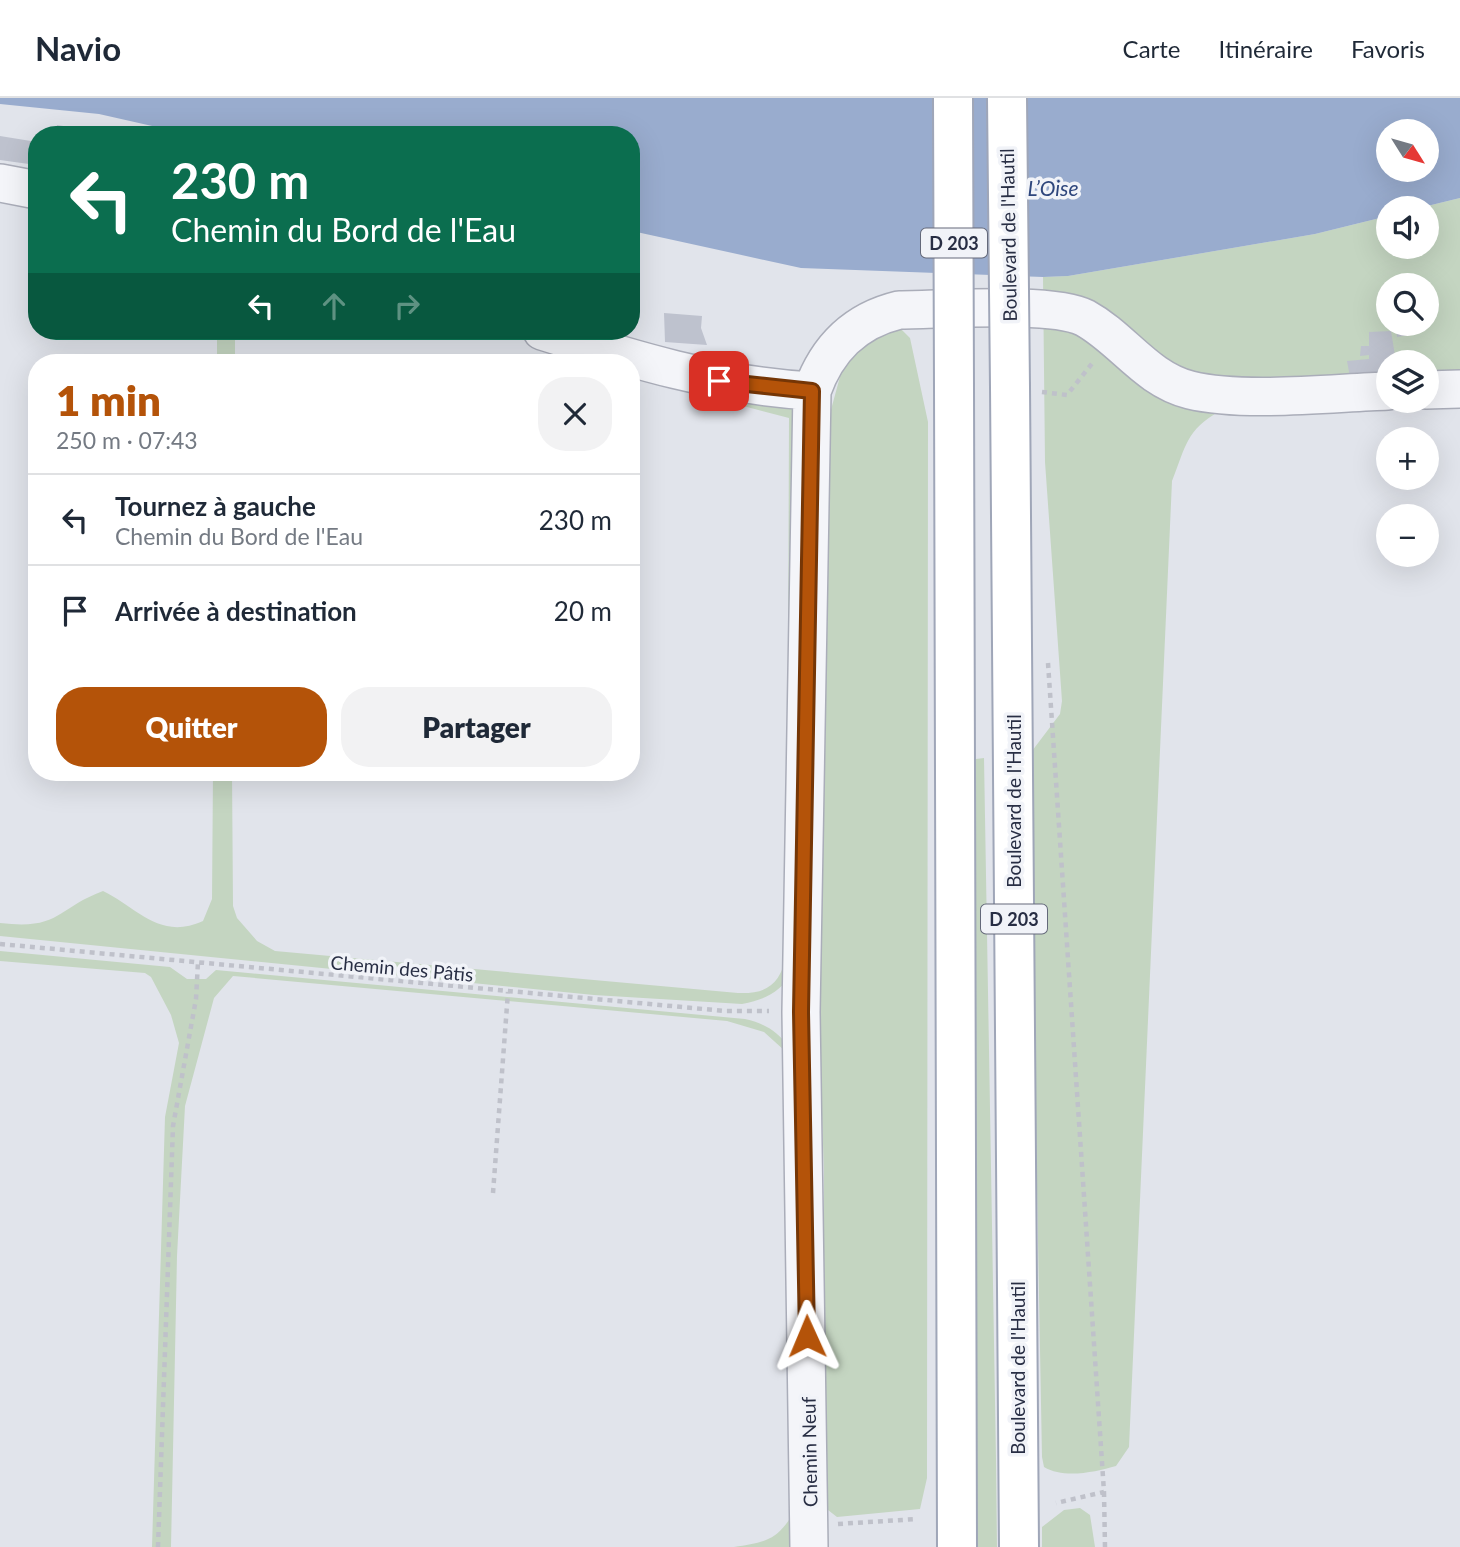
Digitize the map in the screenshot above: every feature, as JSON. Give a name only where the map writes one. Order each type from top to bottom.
[{"type":"main road","name":"D 203","points":[[953,98],[957,1547]]},
{"type":"main road","name":"Boulevard de l'Hautil","points":[[1007,98],[1020,389],[1018,1547]]},
{"type":"street","points":[[0,183],[28,188]]},
{"type":"street","points":[[640,360],[699,377],[739,385],[812,391],[821,367],[845,336],[883,314],[899,310],[1047,309],[1084,318],[1170,383],[1218,396],[1376,391]]},
{"type":"street","points":[[573,340],[620,354]]},
{"type":"street","points":[[1439,390],[1460,389]]},
{"type":"street","name":"Chemin Neuf","points":[[810,1536],[801,1012],[812,391]]},
{"type":"path","points":[[1020,389],[1067,395],[1092,362],[1118,345]]},
{"type":"path","points":[[1047,656],[1104,1492],[1105,1547]]},
{"type":"path","name":"Chemin des Pâtis","points":[[0,944],[725,1011],[801,1012]]},
{"type":"path","points":[[158,1547],[173,1126],[196,999],[198,962]]},
{"type":"path","points":[[493,1193],[508,992]]},
{"type":"path","points":[[1056,1503],[1104,1492]]},
{"type":"path","points":[[810,1536],[918,1519]]},
{"type":"green space","points":[[1460,198],[1460,397],[1439,398],[1439,350],[1376,350],[1376,403],[1220,411],[1200,425],[1184,448],[1172,481],[1129,1447],[1116,1466],[1080,1473],[1061,1473],[1044,1467],[1042,1457],[1029,755],[1060,714],[1062,701],[1045,462],[1043,277],[1068,276],[1315,234],[1376,219],[1376,259],[1439,259],[1439,203]]},
{"type":"green space","points":[[893,328],[901,329],[910,338],[928,422],[927,1478],[920,1509],[837,1517],[828,1510],[823,1490],[824,1170],[812,850],[826,428],[844,362],[861,339]]},
{"type":"green space","points":[[217,340],[235,340],[235,354],[217,354]]},
{"type":"green space","points":[[679,389],[787,403],[795,410],[793,972],[777,990],[758,1000],[742,1004],[594,995],[0,936],[0,923],[47,921],[103,891],[161,925],[187,926],[203,921],[212,899],[213,781],[232,781],[233,906],[237,918],[257,941],[275,951],[738,993],[765,989],[781,973],[787,954],[789,418]]},
{"type":"green space","points":[[984,758],[997,1547],[976,1547],[976,759]]},
{"type":"green space","points":[[0,951],[170,967],[187,979],[206,979],[216,970],[745,1019],[759,1023],[776,1033],[790,1048],[793,1547],[734,1547],[768,1539],[781,1530],[792,1515],[785,1051],[764,1032],[727,1021],[233,976],[214,998],[185,1106],[177,1256],[171,1547],[152,1547],[165,1117],[179,1043],[171,1015],[151,977],[145,973],[0,961]]},
{"type":"green space","points":[[1080,1508],[1090,1515],[1095,1547],[1042,1547],[1042,1527],[1064,1510]]},
{"type":"water","name":"L’Oise","points":[[0,98],[1460,98],[1460,198],[1439,203],[1439,196],[1376,196],[1376,219],[1315,234],[1068,276],[801,268],[640,233],[640,126],[152,126],[99,114],[0,104]]},
{"type":"building","points":[[0,136],[28,141],[28,164],[0,160]]},
{"type":"building","points":[[664,313],[702,316],[701,328],[707,345],[665,342]]},
{"type":"building","points":[[1369,332],[1376,332],[1376,336],[1392,336],[1394,350],[1376,350],[1376,375],[1350,377],[1347,361],[1369,359],[1369,355],[1360,356],[1361,346],[1369,346]]},
{"type":"route","points":[[719,381],[812,391],[801,1012],[807,1336]]}]
